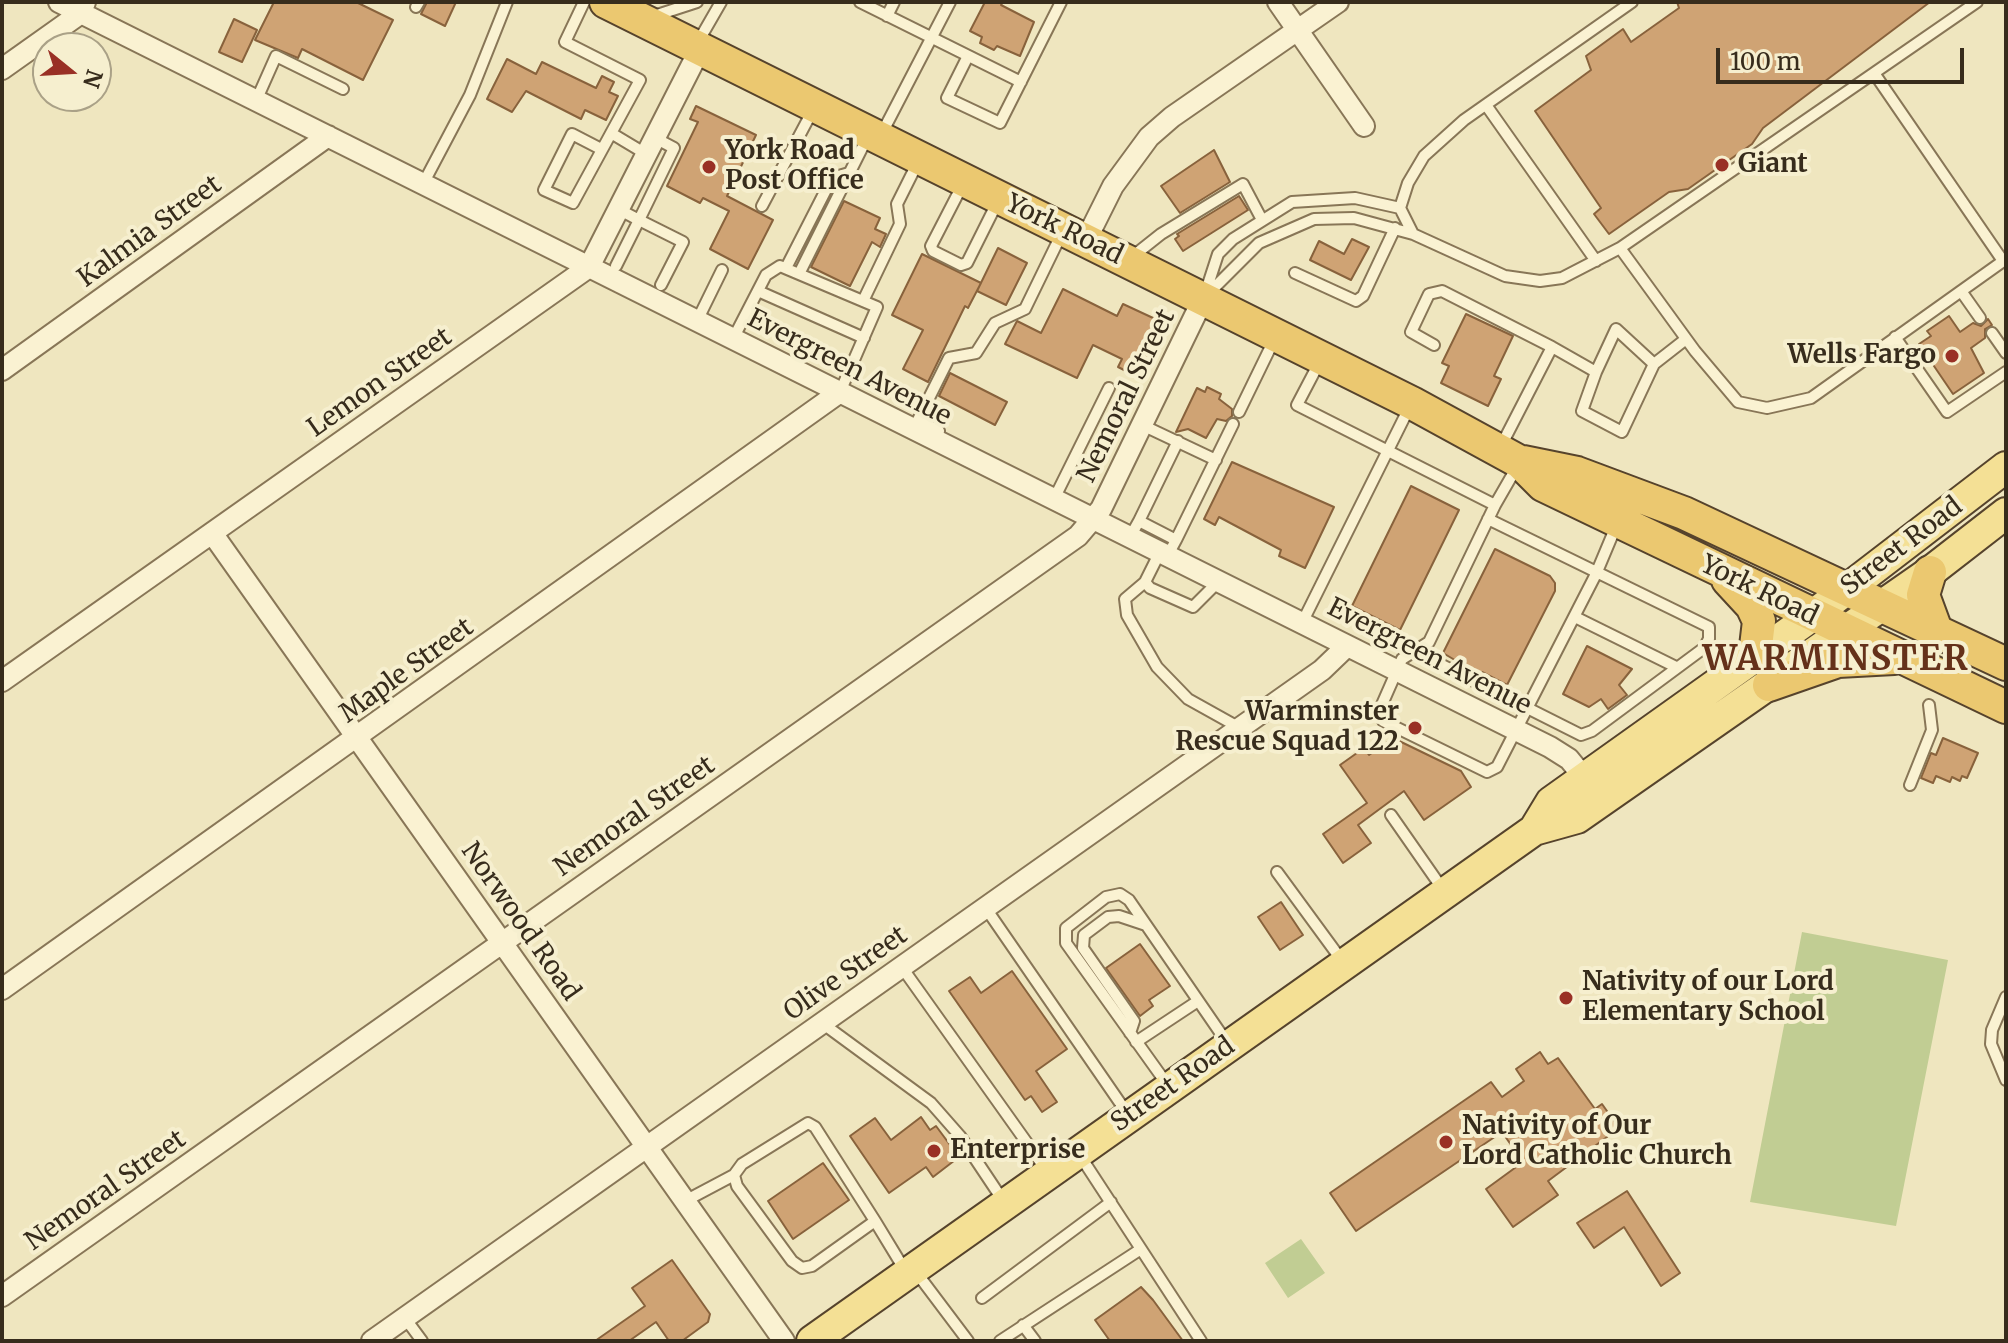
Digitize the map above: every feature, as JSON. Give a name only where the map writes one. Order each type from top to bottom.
[{"type":"highway","name":"York Road","points":[[606,2],[1412,403],[1510,456],[1543,485],[1844,632],[2006,707]]},
{"type":"highway","name":"York Road","points":[[1510,456],[1577,473],[1684,513],[2006,664]]},
{"type":"highway","points":[[1720,571],[1752,606],[1759,621],[1755,655]]},
{"type":"highway","points":[[1930,572],[1923,595],[1937,633]]},
{"type":"highway","points":[[1769,685],[1838,661],[1899,658]]},
{"type":"main road","name":"Street Road","points":[[812,1341],[1534,830],[1577,818],[1593,788],[1755,655],[1812,616],[2006,467]]},
{"type":"main road","name":"Street Road","points":[[1593,788],[1769,685],[1930,572],[2006,513]]},
{"type":"street","name":"Evergreen Avenue","points":[[59,2],[83,7],[256,101],[1092,518],[1135,529],[1168,546],[1219,581],[1560,753],[1593,788]]},
{"type":"street","points":[[1278,2],[1364,126]]},
{"type":"street","points":[[1075,235],[1149,137],[1172,117],[1338,2]]},
{"type":"street","points":[[2,69],[83,7]]},
{"type":"street","name":"Lemon Street","points":[[2,681],[589,267],[697,48]]},
{"type":"street","name":"Kalmia Street","points":[[2,370],[328,136]]},
{"type":"street","name":"Nemoral Street","points":[[2,1296],[1078,536],[1101,509],[1203,299]]},
{"type":"street","name":"Maple Street","points":[[2,989],[840,392]]},
{"type":"street","name":"Norwood Road","points":[[212,533],[784,1341]]},
{"type":"street","name":"Olive Street","points":[[372,1341],[1322,670],[1347,646]]},
{"type":"lane","points":[[423,184],[470,95],[507,2]]},
{"type":"lane","points":[[584,2],[565,42],[640,80],[573,203],[544,190],[572,134],[601,149]]},
{"type":"lane","points":[[640,19],[697,2]]},
{"type":"lane","points":[[697,48],[721,2]]},
{"type":"lane","points":[[860,2],[1021,82]]},
{"type":"lane","points":[[887,16],[894,2]]},
{"type":"lane","points":[[800,272],[849,173],[874,136],[950,2]]},
{"type":"lane","points":[[968,56],[947,98],[1000,123],[1061,2]]},
{"type":"lane","points":[[1413,234],[1400,208],[1408,183],[1424,156],[1486,105],[1632,2]]},
{"type":"lane","points":[[1203,299],[1246,253],[1275,233],[1323,219],[1354,218],[1395,228],[1476,265],[1524,279],[1562,278],[1620,248],[1977,2]]},
{"type":"lane","points":[[256,101],[276,56],[343,89]]},
{"type":"lane","points":[[1620,248],[1686,339],[1738,402],[1767,408],[1811,398],[2004,260],[1874,73]]},
{"type":"lane","points":[[1486,105],[1596,261]]},
{"type":"lane","points":[[762,206],[815,106]]},
{"type":"lane","points":[[611,133],[650,146],[674,148],[616,266]]},
{"type":"lane","points":[[863,301],[900,224],[897,204],[920,158]]},
{"type":"lane","points":[[787,266],[832,178],[849,173]]},
{"type":"lane","points":[[965,180],[931,246],[933,251],[961,265],[967,263],[1000,198]]},
{"type":"lane","points":[[1127,261],[1161,234],[1243,184],[1261,218]]},
{"type":"lane","points":[[1203,299],[1218,254],[1261,218],[1292,202],[1355,198],[1400,208]]},
{"type":"lane","points":[[618,209],[683,242],[661,285]]},
{"type":"lane","points":[[1295,273],[1356,301],[1363,296],[1395,228]]},
{"type":"lane","points":[[943,444],[947,435],[918,420],[949,358],[976,353],[995,323],[1025,309],[1075,235]]},
{"type":"lane","points":[[733,339],[772,268],[787,266],[877,307],[840,392]]},
{"type":"lane","points":[[697,321],[722,270]]},
{"type":"lane","points":[[758,291],[864,338]]},
{"type":"lane","points":[[1434,345],[1411,332],[1429,294],[1442,291],[1596,372]]},
{"type":"lane","points":[[1961,291],[1980,318]]},
{"type":"lane","points":[[1654,364],[1616,329],[1582,411],[1622,432],[1654,364],[1686,339]]},
{"type":"lane","points":[[1992,333],[2006,353]]},
{"type":"lane","points":[[1239,412],[1277,336]]},
{"type":"lane","points":[[1895,337],[1947,412],[2006,372]]},
{"type":"lane","points":[[1552,347],[1510,456],[1495,505],[1429,642],[1402,659],[1380,709],[1383,721],[1487,772],[1497,767],[1575,617],[1618,522]]},
{"type":"lane","points":[[1321,358],[1297,405],[1495,505]]},
{"type":"lane","points":[[1054,499],[1109,388]]},
{"type":"lane","points":[[1302,623],[1412,403]]},
{"type":"lane","points":[[1233,424],[1168,546],[1145,582],[1125,599],[1127,615],[1157,667],[1188,699],[1240,728]]},
{"type":"lane","points":[[1142,425],[1216,460]]},
{"type":"lane","points":[[1135,529],[1178,441]]},
{"type":"lane","points":[[1414,651],[1581,735],[1592,731],[1704,648],[1709,639],[1709,627],[1488,519]]},
{"type":"lane","points":[[1145,582],[1150,588],[1193,607],[1219,581]]},
{"type":"lane","points":[[1575,617],[1676,667]]},
{"type":"lane","points":[[1910,785],[1932,730],[1929,705]]},
{"type":"lane","points":[[1391,815],[1445,893]]},
{"type":"lane","points":[[1277,872],[1344,964]]},
{"type":"lane","points":[[1170,1088],[1071,951],[1064,935],[1071,923],[1113,894],[1125,896],[1229,1046]]},
{"type":"lane","points":[[985,907],[1129,1116]]},
{"type":"lane","points":[[1133,1037],[1134,1021],[1083,948],[1084,935],[1108,917],[1119,916],[1146,925]]},
{"type":"lane","points":[[901,966],[1049,1173]]},
{"type":"lane","points":[[2006,997],[1992,1030],[1991,1044],[2006,1080]]},
{"type":"lane","points":[[1133,1037],[1198,1001]]},
{"type":"lane","points":[[822,1023],[931,1103],[960,1136],[1005,1204]]},
{"type":"lane","points":[[685,1201],[734,1175],[742,1164],[808,1123],[815,1127],[910,1271],[968,1341]]},
{"type":"lane","points":[[1078,1153],[1201,1341]]},
{"type":"lane","points":[[734,1175],[792,1261],[802,1268],[812,1266],[875,1221]]},
{"type":"lane","points":[[982,1298],[1111,1202]]},
{"type":"lane","points":[[1000,1341],[1141,1249]]},
{"type":"lane","points":[[405,1318],[422,1341]]},
{"type":"lane","points":[[1023,1325],[1035,1341]]},
{"type":"green space","points":[[1802,932],[1948,960],[1896,1226],[1750,1202]]},
{"type":"green space","points":[[1301,1239],[1325,1273],[1288,1298],[1265,1263]]},
{"type":"building","points":[[274,2],[356,2],[393,20],[363,80],[302,49],[298,58],[255,40]]},
{"type":"building","points":[[427,2],[456,2],[445,26],[421,14]]},
{"type":"building","points":[[985,2],[1003,2],[1001,5],[1034,22],[1020,56],[997,46],[994,50],[980,43],[982,37],[970,31]]},
{"type":"building","points":[[1677,2],[1930,2],[1763,128],[1752,144],[1688,189],[1669,192],[1609,234],[1594,214],[1601,208],[1535,111],[1591,70],[1586,56],[1623,29],[1631,42],[1679,8]]},
{"type":"building","points":[[234,19],[257,30],[242,62],[219,52]]},
{"type":"building","points":[[507,59],[536,74],[542,62],[596,88],[602,76],[614,82],[609,92],[618,96],[606,120],[585,110],[581,119],[526,91],[512,112],[487,99]]},
{"type":"building","name":"York Road Post Office","points":[[696,106],[756,135],[727,196],[773,220],[748,269],[710,249],[729,211],[703,198],[700,203],[667,186],[698,122],[690,119]]},
{"type":"building","points":[[1214,150],[1230,182],[1180,213],[1161,186]]},
{"type":"building","points":[[1239,196],[1248,210],[1183,251],[1175,239],[1179,236],[1177,234]]},
{"type":"building","points":[[844,201],[880,218],[875,229],[886,234],[880,247],[872,242],[850,286],[811,267]]},
{"type":"building","points":[[1352,239],[1369,247],[1351,280],[1310,260],[1319,241],[1344,254]]},
{"type":"building","points":[[998,248],[1027,263],[1006,305],[977,291]]},
{"type":"building","points":[[922,254],[981,283],[968,308],[965,306],[928,382],[903,369],[923,330],[892,315]]},
{"type":"building","points":[[1063,289],[1117,316],[1123,304],[1166,324],[1140,378],[1118,367],[1122,359],[1093,345],[1077,378],[1005,344],[1017,321],[1041,333]]},
{"type":"building","points":[[1466,314],[1513,336],[1494,376],[1501,379],[1488,406],[1441,383],[1449,366],[1442,363]]},
{"type":"building","name":"Wells Fargo","points":[[1949,316],[1960,332],[1973,323],[1981,326],[1988,319],[1992,325],[1985,329],[1985,338],[1971,348],[1984,373],[1953,394],[1919,344],[1931,336],[1927,331]]},
{"type":"building","points":[[950,373],[1007,402],[995,425],[939,396]]},
{"type":"building","points":[[1207,387],[1221,394],[1219,399],[1232,409],[1232,416],[1226,421],[1217,419],[1206,438],[1188,429],[1176,432],[1197,388],[1205,392]]},
{"type":"building","points":[[1232,462],[1334,507],[1305,568],[1279,556],[1281,550],[1219,517],[1215,525],[1204,519]]},
{"type":"building","points":[[1411,486],[1459,510],[1400,630],[1352,606]]},
{"type":"building","points":[[1495,549],[1550,576],[1555,583],[1555,591],[1507,685],[1482,672],[1480,675],[1443,653]]},
{"type":"building","points":[[1587,646],[1632,669],[1619,685],[1627,695],[1608,709],[1601,699],[1589,707],[1563,694]]},
{"type":"building","points":[[1393,738],[1461,771],[1471,787],[1424,820],[1404,791],[1358,825],[1371,843],[1343,863],[1323,834],[1367,803],[1340,765],[1364,748],[1369,755]]},
{"type":"building","points":[[1943,738],[1978,753],[1967,778],[1962,776],[1960,781],[1952,777],[1950,782],[1936,776],[1933,783],[1921,778],[1931,753],[1936,755]]},
{"type":"building","points":[[1281,902],[1303,935],[1280,950],[1258,917]]},
{"type":"building","points":[[1140,944],[1170,986],[1149,1000],[1153,1006],[1140,1016],[1106,968]]},
{"type":"building","points":[[1012,971],[1067,1049],[1036,1071],[1057,1102],[1042,1112],[1031,1096],[1025,1100],[949,991],[970,977],[981,993]]},
{"type":"building","name":"Nativity of Our Lord Catholic Church","points":[[1540,1052],[1548,1064],[1558,1058],[1595,1109],[1602,1104],[1619,1128],[1548,1181],[1558,1195],[1513,1227],[1486,1189],[1523,1162],[1502,1132],[1356,1231],[1330,1193],[1491,1082],[1502,1097],[1524,1081],[1516,1069]]},
{"type":"building","points":[[921,1117],[930,1130],[936,1126],[959,1157],[933,1177],[926,1167],[889,1193],[850,1136],[875,1118],[891,1140]]},
{"type":"building","points":[[823,1163],[849,1200],[793,1239],[768,1201]]},
{"type":"building","points":[[1627,1191],[1680,1273],[1661,1286],[1624,1227],[1594,1248],[1577,1223]]},
{"type":"building","points":[[672,1260],[710,1314],[708,1322],[682,1341],[669,1341],[656,1322],[629,1341],[595,1341],[645,1306],[632,1288]]},
{"type":"building","points":[[1141,1287],[1183,1341],[1110,1341],[1095,1320]]},
{"type":"place","name":"Giant","points":[[1722,165]]},
{"type":"place","name":"York Road Post Office","points":[[709,167]]},
{"type":"place","name":"Wells Fargo","points":[[1952,356]]},
{"type":"place","name":"Warminster Rescue Squad 122","points":[[1415,728]]},
{"type":"place","name":"Nativity of our Lord Elementary School","points":[[1566,998]]},
{"type":"place","name":"Nativity of Our Lord Catholic Church","points":[[1446,1142]]},
{"type":"place","name":"Enterprise","points":[[934,1151]]},
{"type":"district","name":"WARMINSTER","points":[[1836,660]]}]
